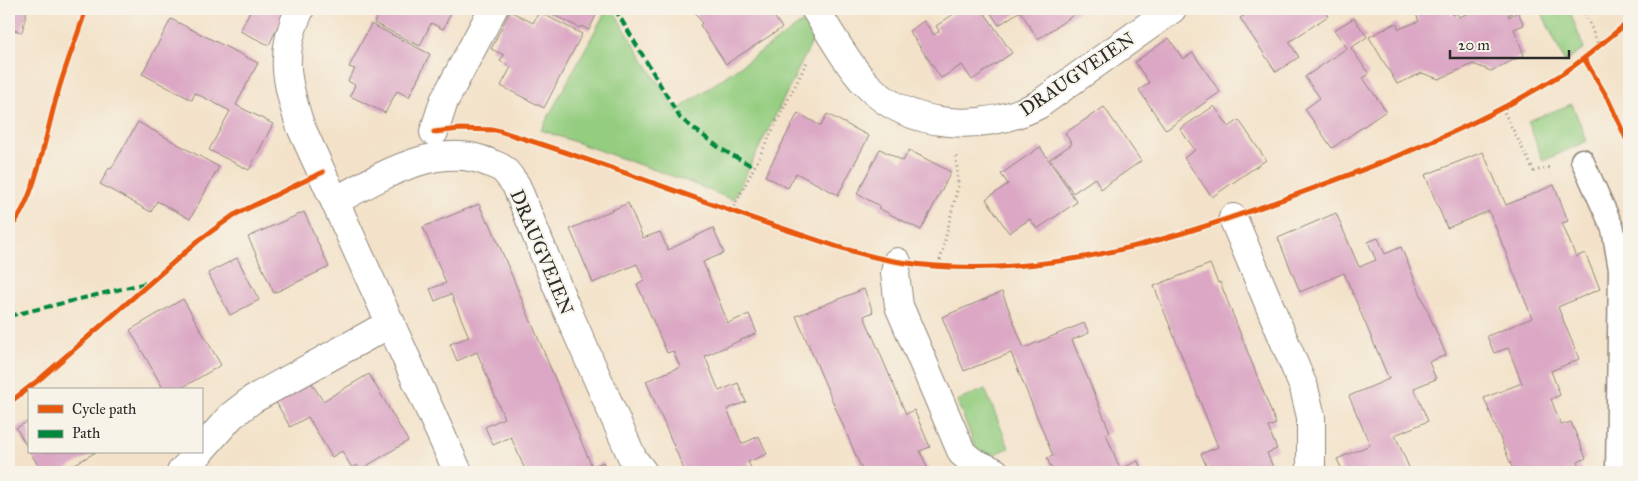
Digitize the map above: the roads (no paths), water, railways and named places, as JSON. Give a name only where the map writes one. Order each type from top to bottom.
[{"type":"street","points":[[300,9],[287,44],[285,67],[290,96],[300,125],[458,472]]},
{"type":"street","points":[[434,132],[444,101],[493,9]]},
{"type":"street","name":"DRAUGVEIEN","points":[[821,18],[866,84],[891,106],[924,118],[954,123],[999,120],[1019,114],[1038,104],[1172,9]]},
{"type":"street","name":"DRAUGVEIEN","points":[[335,201],[381,176],[422,161],[453,154],[475,156],[503,168],[516,185],[564,303],[632,459],[643,472]]},
{"type":"street","points":[[1233,218],[1304,388],[1311,417],[1311,472]]},
{"type":"street","points":[[897,262],[896,273],[900,306],[962,453],[972,462],[995,472]]},
{"type":"street","points":[[202,449],[231,416],[253,399],[391,322]]},
{"type":"street","points":[[181,472],[197,454]]},
{"type":"lane","points":[[1582,160],[1613,229],[1620,269],[1617,472]]}]
